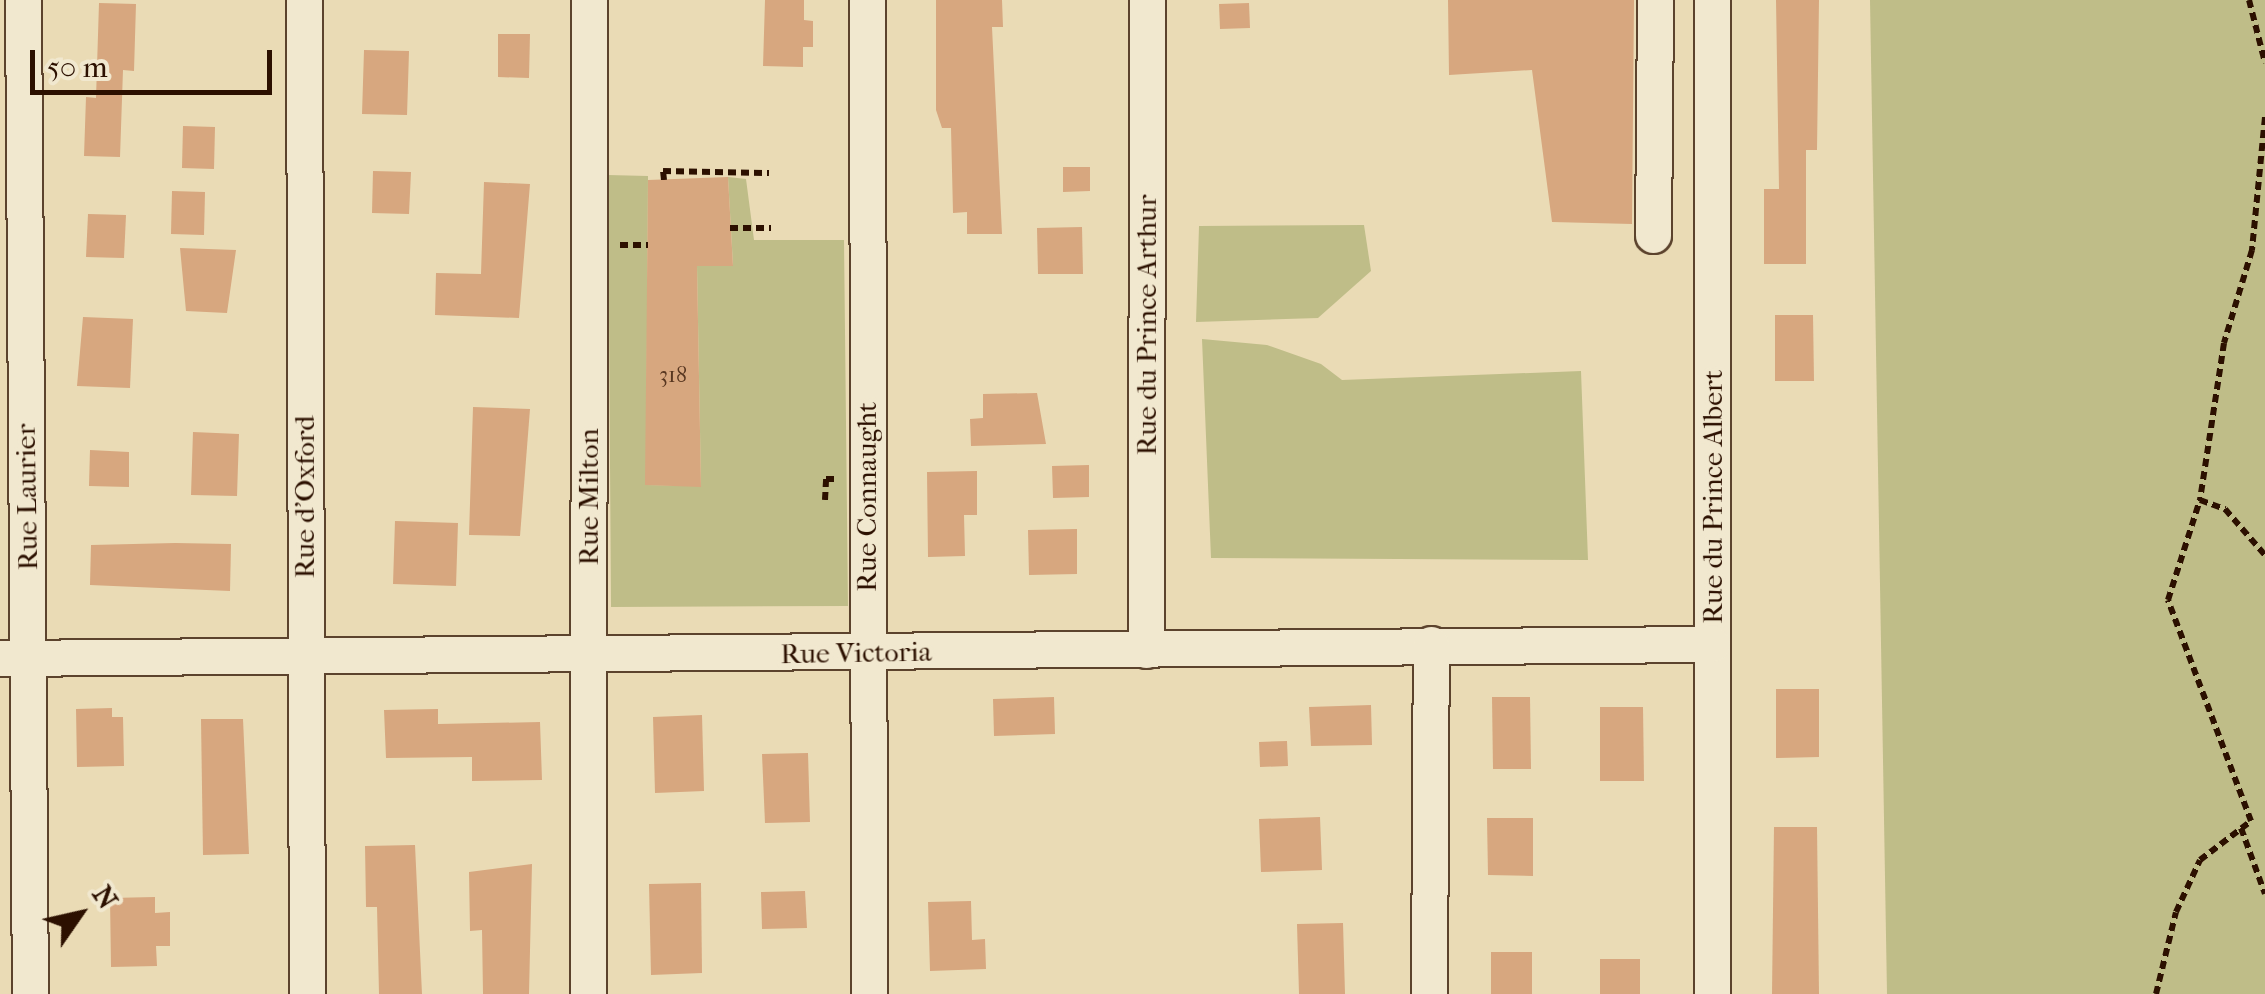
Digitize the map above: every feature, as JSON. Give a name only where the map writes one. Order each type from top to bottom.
[{"type":"street","name":"Rue Laurier","points":[[23,0],[14,659],[30,994]]},
{"type":"street","name":"Rue d'Oxford","points":[[304,0],[307,994]]},
{"type":"street","name":"Rue Milton","points":[[588,994],[589,0]]},
{"type":"street","name":"Rue Connaught","points":[[867,0],[869,994]]},
{"type":"street","name":"Rue du Prince Arthur","points":[[1146,650],[1147,0]]},
{"type":"street","points":[[1653,235],[1656,0]]},
{"type":"street","name":"Rue du Prince Albert","points":[[1712,0],[1712,994]]},
{"type":"street","points":[[1429,994],[1431,644]]},
{"type":"street","name":"Rue Victoria","points":[[14,659],[1712,644]]},
{"type":"path","points":[[2249,0],[2265,63]]},
{"type":"path","points":[[2156,994],[2176,912],[2200,860],[2250,821],[2168,600],[2200,500],[2224,342],[2252,250],[2265,116]]},
{"type":"path","points":[[664,180],[663,171],[769,173]]},
{"type":"path","points":[[730,228],[771,228]]},
{"type":"path","points":[[2200,500],[2226,509],[2265,556]]},
{"type":"path","points":[[2241,828],[2265,894]]},
{"type":"shaded area","points":[[1870,0],[2265,0],[2265,994],[1887,994]]},
{"type":"shaded area","points":[[608,175],[648,176],[646,485],[701,486],[697,266],[733,265],[728,177],[746,179],[754,240],[844,240],[848,606],[611,607]]},
{"type":"shaded area","points":[[1364,225],[1371,271],[1318,318],[1196,322],[1199,226]]},
{"type":"shaded area","points":[[1202,339],[1267,345],[1321,364],[1342,380],[1581,371],[1588,560],[1211,558]]},
{"type":"building","points":[[765,0],[804,0],[804,20],[813,21],[813,47],[803,47],[803,67],[763,66]]},
{"type":"building","points":[[936,0],[1002,0],[1003,27],[992,27],[1002,234],[967,234],[967,212],[953,213],[951,128],[942,128],[936,110]]},
{"type":"building","points":[[1448,0],[1634,0],[1632,224],[1552,222],[1532,70],[1449,75]]},
{"type":"building","points":[[1776,0],[1819,0],[1817,150],[1806,150],[1806,264],[1764,264],[1764,189],[1779,189]]},
{"type":"building","points":[[99,3],[136,4],[134,71],[123,70],[120,157],[84,156],[86,97],[96,98]]},
{"type":"building","points":[[1249,3],[1250,28],[1220,29],[1219,4]]},
{"type":"building","points":[[498,34],[530,34],[529,78],[498,77]]},
{"type":"building","points":[[364,50],[409,51],[407,115],[362,114]]},
{"type":"building","points":[[183,126],[215,127],[214,169],[182,168]]},
{"type":"building","points":[[1063,167],[1090,167],[1090,191],[1063,192]]},
{"type":"building","points":[[373,171],[411,172],[409,214],[372,213]]},
{"type":"building","points":[[728,177],[733,266],[697,266],[701,487],[645,485],[648,180]]},
{"type":"building","points":[[484,182],[530,184],[519,318],[435,315],[436,273],[481,274]]},
{"type":"building","points":[[172,191],[205,192],[204,235],[171,234]]},
{"type":"building","points":[[88,214],[126,215],[124,258],[86,257]]},
{"type":"building","points":[[1082,227],[1083,274],[1038,274],[1037,228]]},
{"type":"building","points":[[180,248],[236,250],[227,313],[186,311]]},
{"type":"building","points":[[1775,315],[1813,315],[1814,381],[1775,381]]},
{"type":"building","points":[[83,317],[133,319],[130,388],[77,386]]},
{"type":"building","points":[[1037,393],[1046,444],[971,446],[970,419],[983,418],[983,394]]},
{"type":"building","points":[[473,407],[530,409],[520,536],[469,535]]},
{"type":"building","points":[[193,432],[239,434],[237,496],[191,495]]},
{"type":"building","points":[[90,450],[129,452],[129,487],[89,486]]},
{"type":"building","points":[[1089,465],[1089,497],[1053,498],[1052,466]]},
{"type":"building","points":[[977,471],[977,515],[964,515],[965,556],[928,557],[927,472]]},
{"type":"building","points":[[395,521],[458,523],[456,586],[393,584]]},
{"type":"building","points":[[1077,529],[1077,574],[1029,575],[1028,530]]},
{"type":"building","points":[[231,544],[230,591],[90,585],[91,545]]},
{"type":"building","points":[[1776,689],[1819,689],[1819,757],[1776,758]]},
{"type":"building","points":[[1054,697],[1055,734],[994,736],[993,699]]},
{"type":"building","points":[[1492,697],[1530,697],[1531,769],[1493,769]]},
{"type":"building","points":[[1371,705],[1372,745],[1311,746],[1309,707]]},
{"type":"building","points":[[1600,707],[1643,707],[1644,781],[1600,781]]},
{"type":"building","points":[[112,708],[112,717],[123,717],[124,766],[77,767],[76,709]]},
{"type":"building","points":[[438,709],[438,724],[540,722],[542,780],[472,781],[472,757],[386,758],[384,710]]},
{"type":"building","points":[[702,715],[704,791],[655,793],[653,717]]},
{"type":"building","points":[[201,719],[243,719],[249,854],[203,855]]},
{"type":"building","points":[[1287,741],[1288,766],[1260,767],[1259,742]]},
{"type":"building","points":[[808,753],[810,822],[765,823],[762,754]]},
{"type":"building","points":[[1320,817],[1322,870],[1261,872],[1259,819]]},
{"type":"building","points":[[1487,818],[1533,818],[1533,876],[1488,875]]},
{"type":"building","points":[[1774,827],[1817,827],[1819,994],[1772,994]]},
{"type":"building","points":[[415,845],[422,994],[379,994],[377,907],[366,907],[365,846]]},
{"type":"building","points":[[532,864],[529,994],[483,994],[482,930],[470,931],[469,872]]},
{"type":"building","points":[[701,883],[702,973],[651,975],[649,884]]},
{"type":"building","points":[[805,891],[807,928],[762,929],[761,892]]},
{"type":"building","points":[[155,897],[155,913],[170,912],[170,946],[156,946],[157,966],[111,967],[110,898]]},
{"type":"building","points":[[971,901],[972,940],[985,939],[986,969],[930,971],[928,902]]},
{"type":"building","points":[[1343,923],[1345,994],[1299,994],[1297,924]]},
{"type":"building","points":[[1491,952],[1532,952],[1532,994],[1491,994]]},
{"type":"building","points":[[1600,959],[1640,959],[1640,994],[1600,994]]}]
